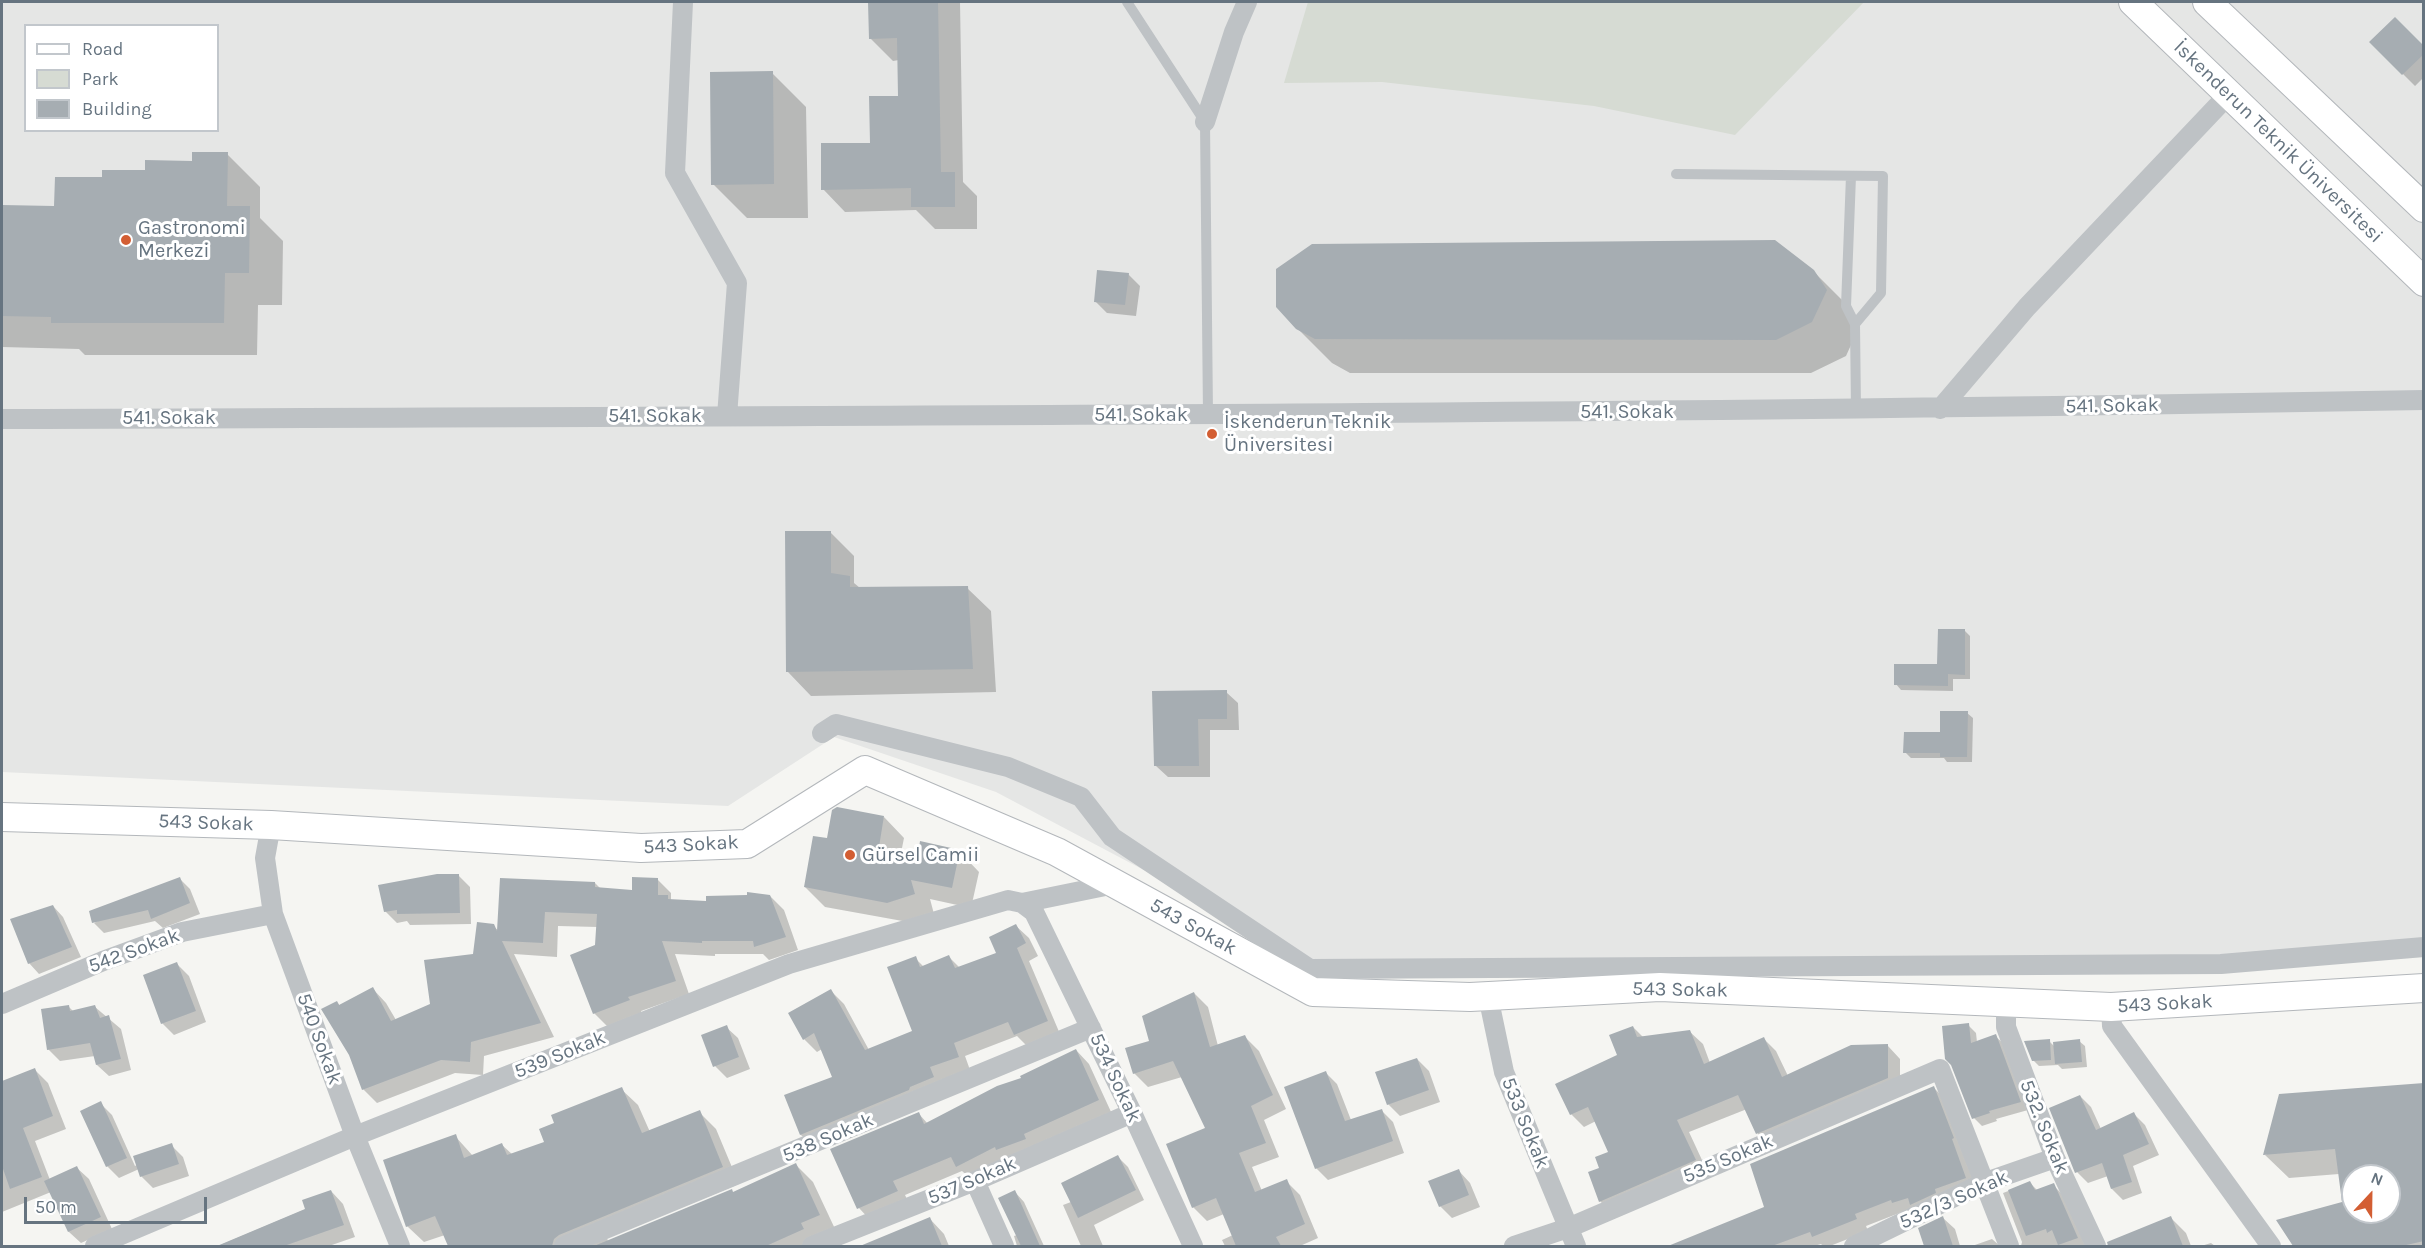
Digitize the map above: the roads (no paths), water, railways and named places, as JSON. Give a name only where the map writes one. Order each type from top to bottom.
[{"type":"street","points":[[683,2],[675,173],[737,283],[727,416]]},
{"type":"street","points":[[1205,122],[1234,32],[1247,2]]},
{"type":"street","name":"İskenderun Teknik Üniversitesi","points":[[2133,2],[2424,282]]},
{"type":"street","points":[[2207,2],[2424,208]]},
{"type":"street","points":[[1940,409],[2027,307],[2229,94]]},
{"type":"street","name":"541. Sokak","points":[[2,419],[1209,415],[1857,410],[2424,400]]},
{"type":"street","points":[[822,733],[836,724],[1008,767],[1081,797],[1112,837],[1310,969],[2221,964],[2424,947]]},
{"type":"street","name":"543 Sokak","points":[[2,817],[271,825],[641,848],[747,844],[865,770],[1057,852],[1312,992],[1488,996],[1660,987],[2111,1007],[2424,988]]},
{"type":"street","name":"540 Sokak","points":[[271,825],[265,858],[273,914],[355,1136],[400,1246]]},
{"type":"street","name":"539 Sokak","points":[[95,1246],[355,1136],[789,964],[1008,900],[1028,908],[1114,884]]},
{"type":"street","name":"534 Sokak","points":[[1028,908],[1091,1028],[1193,1246]]},
{"type":"street","name":"542 Sokak","points":[[2,1004],[103,961],[183,932],[273,914]]},
{"type":"street","name":"533 Sokak","points":[[1488,996],[1504,1072],[1576,1246]]},
{"type":"street","name":"532. Sokak","points":[[2006,1003],[2006,1027],[2055,1158],[2096,1246]]},
{"type":"street","points":[[2111,1007],[2112,1026],[2271,1246]]},
{"type":"street","name":"538 Sokak","points":[[564,1246],[1091,1028]]},
{"type":"street","name":"535 Sokak","points":[[1514,1246],[1568,1228],[1940,1069],[1983,1183]]},
{"type":"street","name":"537 Sokak","points":[[812,1246],[832,1243],[1132,1113]]},
{"type":"street","name":"532/3 Sokak","points":[[1854,1246],[1983,1183],[2055,1158]]},
{"type":"street","points":[[975,1181],[1004,1246]]},
{"type":"street","points":[[1983,1183],[2009,1246]]},
{"type":"lane","points":[[1127,2],[1205,122],[1209,415]]},
{"type":"lane","points":[[1676,174],[1883,176],[1881,293],[1856,324]]},
{"type":"lane","points":[[1851,176],[1846,306],[1856,324],[1857,410]]},
{"type":"place","name":"Gastronomi Merkezi","points":[[126,240]]},
{"type":"place","name":"İskenderun Teknik Üniversitesi","points":[[1212,434]]},
{"type":"place","name":"Gürsel Camii","points":[[850,855]]}]
